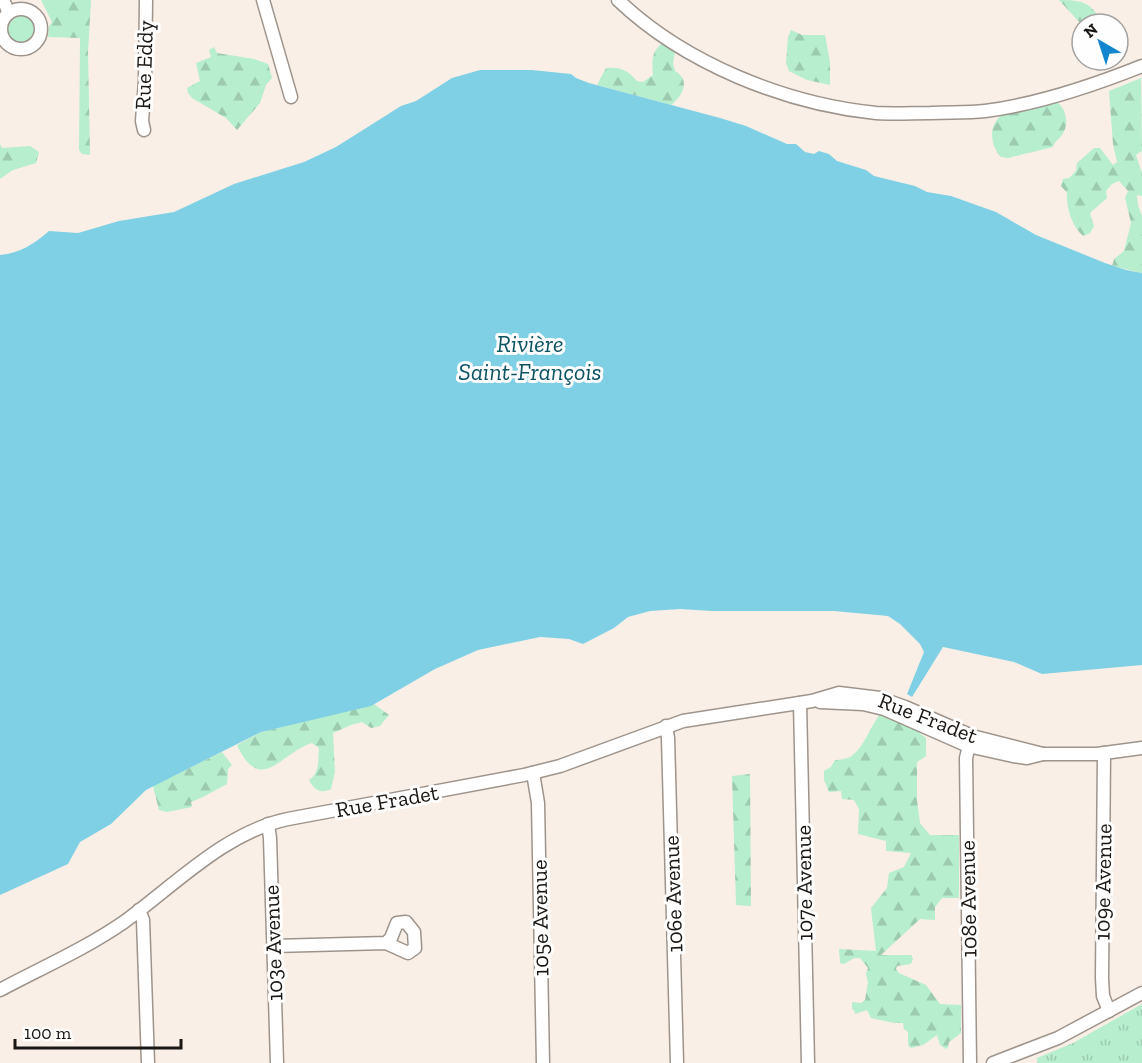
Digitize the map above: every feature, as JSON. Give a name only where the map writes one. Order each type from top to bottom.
[{"type":"street","points":[[3,0],[9,13]]},
{"type":"street","name":"Rue Eddy","points":[[144,130],[142,121],[146,0]]},
{"type":"street","points":[[263,0],[291,96]]},
{"type":"street","points":[[618,0],[675,45],[730,74],[818,102],[869,112],[983,111],[1011,107],[1049,98],[1142,66]]},
{"type":"street","name":"Rue Fradet","points":[[0,990],[95,940],[236,839],[268,824],[533,773],[560,766],[666,726],[691,719],[806,702],[856,703],[884,709],[970,741],[1022,757],[1043,754],[1104,753],[1142,748]]},
{"type":"street","name":"107e Avenue","points":[[806,702],[808,1063]]},
{"type":"street","name":"106e Avenue","points":[[666,726],[677,1063]]},
{"type":"street","name":"108e Avenue","points":[[970,741],[966,758],[970,1063]]},
{"type":"street","name":"109e Avenue","points":[[1104,753],[1102,978],[1103,996],[1109,1011]]},
{"type":"street","name":"105e Avenue","points":[[533,773],[538,803],[543,1063]]},
{"type":"street","name":"103e Avenue","points":[[268,824],[277,1063]]},
{"type":"street","points":[[139,910],[143,920],[148,1063]]},
{"type":"street","points":[[274,946],[386,943]]},
{"type":"street","points":[[993,1063],[1058,1038],[1142,993]]},
{"type":"green space","points":[[41,0],[91,0],[88,52],[90,155],[82,154],[79,150],[80,38],[48,37],[49,26],[52,22]]},
{"type":"green space","points":[[1059,0],[1080,2],[1095,12],[1070,12]]},
{"type":"green space","points":[[20,15],[30,19],[34,29],[30,39],[20,43],[10,39],[6,29],[10,19]]},
{"type":"green space","points":[[791,30],[802,35],[825,35],[830,62],[830,85],[807,80],[789,71],[786,63],[788,37]]},
{"type":"green space","points":[[662,43],[675,52],[673,64],[675,71],[684,83],[682,93],[671,105],[597,85],[606,68],[623,70],[637,81],[643,82],[653,75],[653,57]]},
{"type":"green space","points":[[214,47],[217,53],[254,59],[268,64],[272,78],[266,85],[260,103],[237,130],[226,118],[192,98],[188,93],[187,88],[200,81],[196,63],[211,57],[209,50]]},
{"type":"green space","points":[[1141,78],[1142,151],[1136,155],[1142,173],[1142,196],[1137,195],[1142,216],[1142,273],[1112,266],[1114,259],[1124,251],[1131,223],[1125,198],[1128,191],[1119,181],[1112,184],[1106,191],[1107,198],[1090,213],[1094,226],[1090,233],[1083,236],[1073,222],[1067,193],[1061,186],[1063,179],[1069,178],[1076,171],[1077,163],[1094,148],[1100,148],[1113,165],[1117,162],[1113,144],[1109,91]]},
{"type":"green space","points":[[1057,102],[1065,113],[1066,122],[1062,135],[1053,147],[1008,158],[1001,157],[997,152],[992,135],[997,119],[1002,115]]},
{"type":"green space","points":[[0,144],[2,148],[30,146],[39,152],[36,163],[13,170],[0,179]]},
{"type":"green space","points":[[374,704],[389,715],[380,726],[371,728],[362,722],[333,733],[335,772],[331,789],[318,790],[309,780],[317,770],[318,762],[319,748],[312,743],[272,767],[263,769],[254,768],[237,745],[261,732]]},
{"type":"green space","points":[[881,713],[905,722],[926,738],[926,756],[917,762],[917,800],[920,823],[930,835],[959,835],[959,898],[942,898],[935,907],[935,920],[920,919],[881,955],[911,955],[913,959],[911,964],[897,966],[899,973],[926,985],[940,1004],[961,1005],[961,1033],[949,1042],[946,1049],[940,1045],[937,1035],[923,1045],[911,1048],[908,1045],[908,1032],[904,1029],[903,1023],[871,1018],[867,1010],[855,1014],[852,1002],[861,1003],[865,1000],[868,968],[860,958],[854,958],[844,964],[840,963],[839,949],[876,951],[871,908],[887,888],[889,873],[904,867],[911,853],[886,851],[886,841],[858,834],[859,809],[854,800],[842,799],[841,791],[829,792],[824,780],[824,771],[831,767],[835,760],[850,757],[859,749]]},
{"type":"green space","points":[[222,752],[232,765],[228,769],[227,784],[191,802],[192,807],[167,812],[159,810],[153,786]]},
{"type":"green space","points":[[750,774],[751,906],[736,905],[732,776]]},
{"type":"green space","points":[[1142,1004],[1142,1063],[1037,1063],[1037,1058],[1073,1043]]},
{"type":"water","name":"Rivière Saint-François","points":[[480,70],[532,70],[571,74],[589,83],[720,118],[746,126],[787,144],[796,144],[805,152],[814,154],[819,151],[829,154],[837,161],[866,170],[874,176],[915,186],[927,192],[951,196],[996,212],[1036,235],[1105,263],[1142,273],[1142,665],[1042,674],[1014,662],[943,647],[912,697],[907,694],[924,652],[920,644],[900,624],[888,616],[834,611],[680,609],[650,611],[628,617],[614,628],[583,644],[569,639],[540,637],[478,650],[435,669],[371,706],[261,732],[146,790],[111,824],[80,842],[68,864],[0,895],[0,255],[26,247],[49,231],[78,233],[119,221],[174,212],[234,184],[304,162],[336,147],[401,106],[416,101],[452,78]]}]
